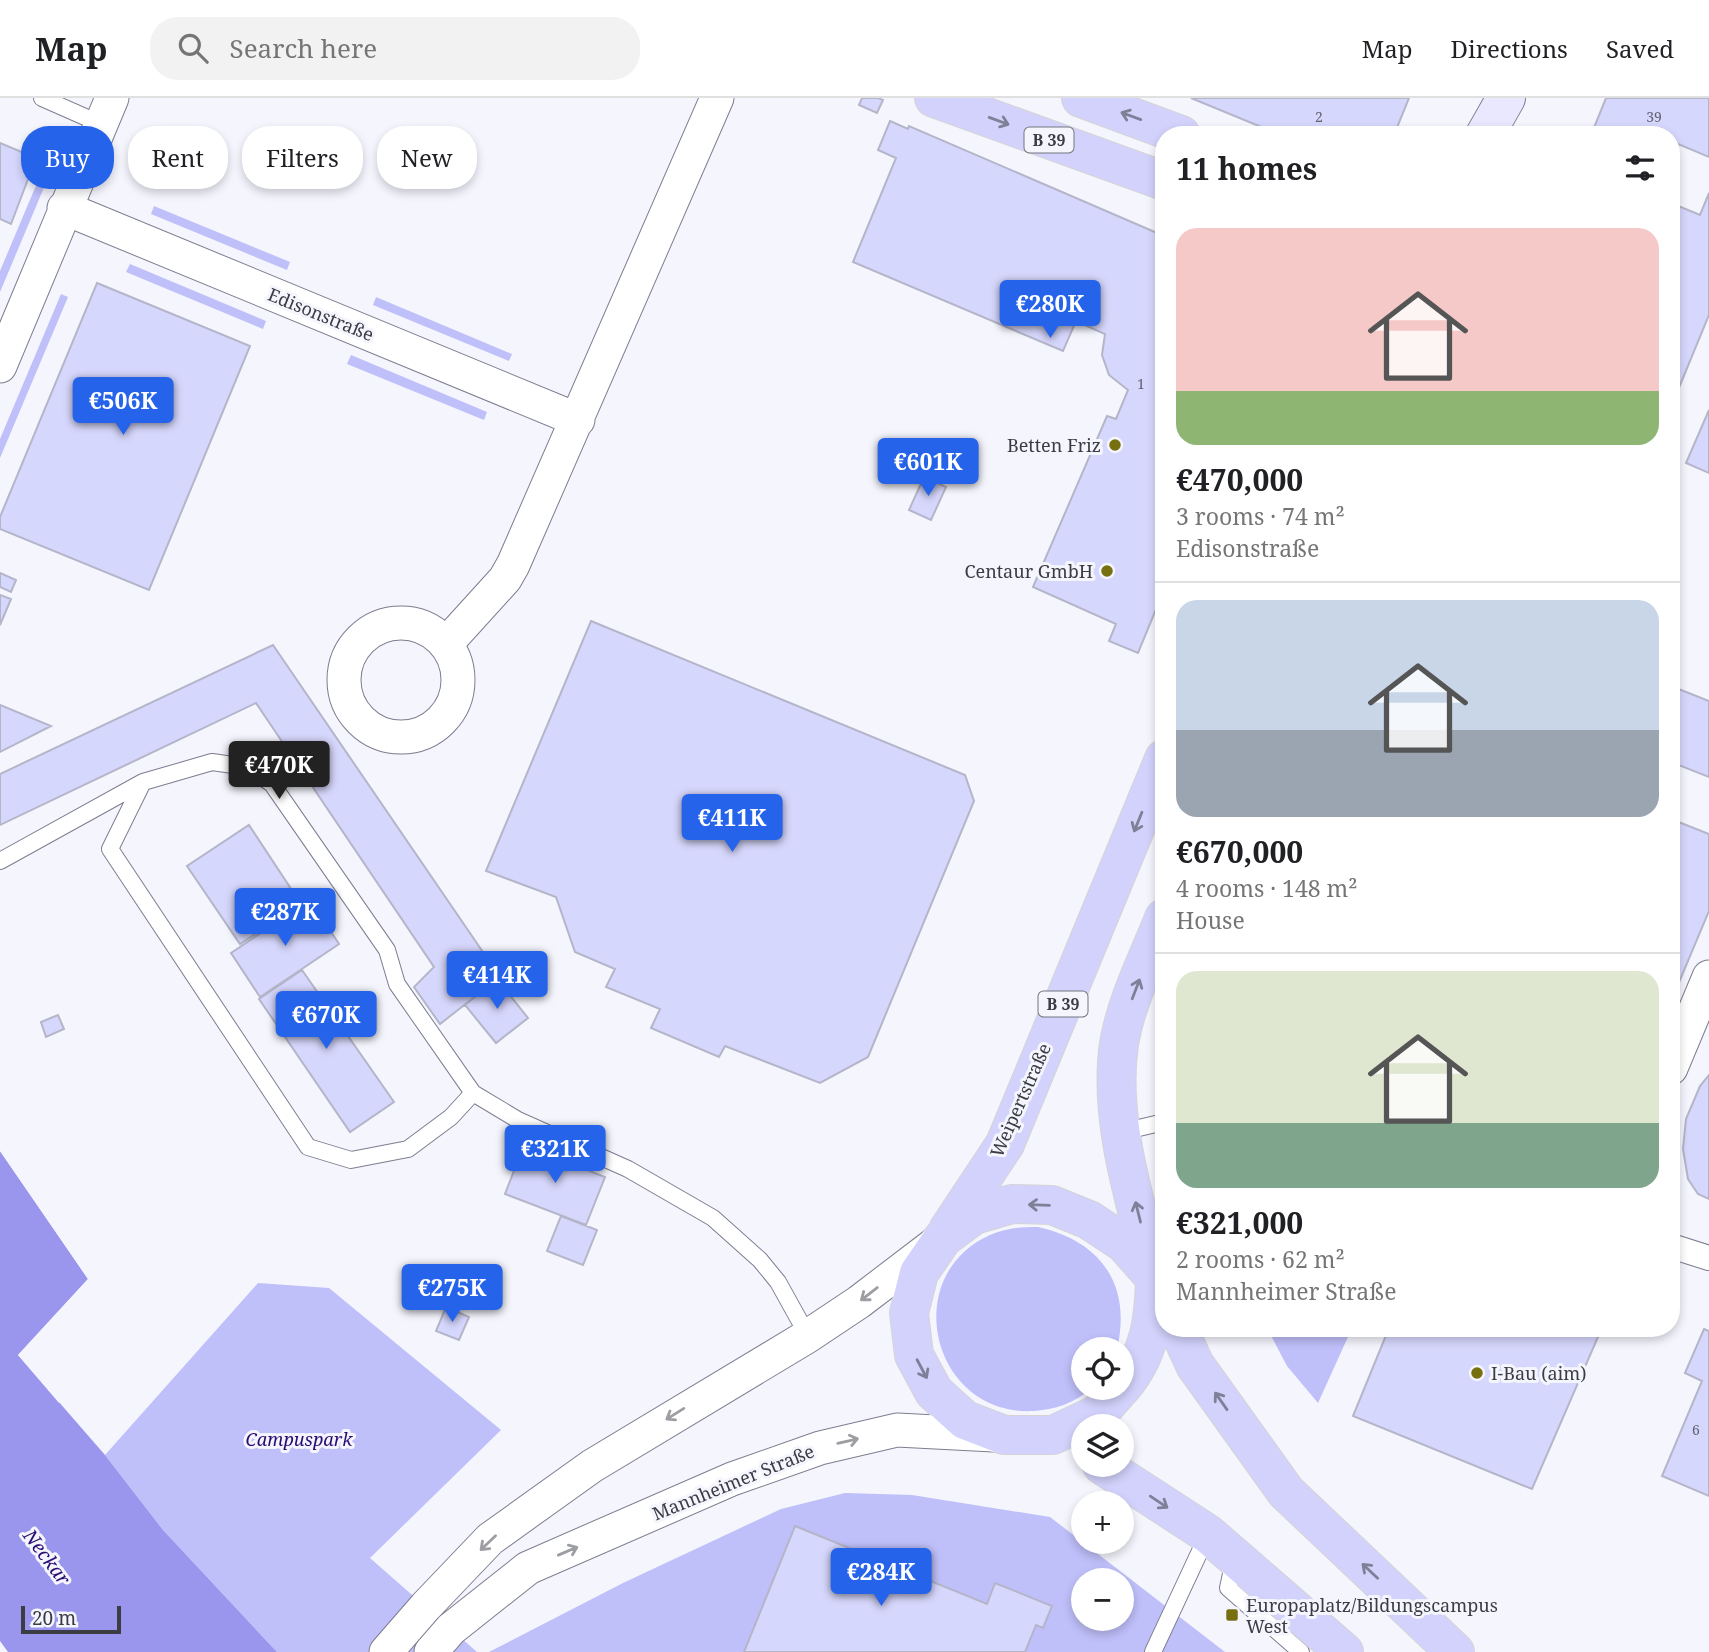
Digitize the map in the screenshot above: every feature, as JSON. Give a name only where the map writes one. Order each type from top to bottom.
[{"type":"main road","name":"B 39","points":[[934,98],[1155,178]]},
{"type":"main road","points":[[1081,98],[1157,126]]},
{"type":"main road","points":[[1490,126],[1507,98]]},
{"type":"main road","points":[[1504,126],[1507,98]]},
{"type":"main road","name":"Weipertstraße","points":[[943,1238],[1005,1144],[1155,781]]},
{"type":"main road","points":[[1155,941],[1129,1007],[1119,1043],[1116,1080],[1128,1176],[1155,1274]]},
{"type":"main road","points":[[943,1238],[974,1215],[1012,1204],[1052,1205],[1089,1220],[1124,1243],[1155,1283]]},
{"type":"main road","name":"B 39","points":[[943,1238],[919,1273],[909,1313],[915,1355],[934,1392],[965,1420],[1004,1435]]},
{"type":"main road","points":[[1134,1370],[1151,1333],[1155,1310]]},
{"type":"main road","points":[[1182,1337],[1195,1365],[1286,1492],[1455,1652]]},
{"type":"main road","points":[[1004,1435],[1053,1435],[1098,1414],[1110,1400]]},
{"type":"main road","name":"Mannheimer Straße","points":[[1004,1435],[1071,1455]]},
{"type":"main road","points":[[1120,1477],[1221,1546],[1345,1652]]},
{"type":"street","points":[[446,644],[505,579],[513,565],[717,98]]},
{"type":"street","points":[[0,366],[106,111]]},
{"type":"street","name":"Edisonstraße","points":[[64,208],[578,421]]},
{"type":"street","points":[[1680,1046],[1709,977]]},
{"type":"street","points":[[386,1652],[490,1539],[580,1475],[680,1411],[808,1336],[859,1302],[943,1238]]},
{"type":"street","points":[[1680,1249],[1709,1258]]},
{"type":"street","name":"Mannheimer Straße","points":[[441,1641],[528,1568],[732,1479],[807,1452],[897,1430],[1004,1435]]},
{"type":"lane","points":[[42,98],[106,111]]},
{"type":"lane","points":[[0,861],[142,782],[212,762],[247,767],[272,784],[387,950],[397,984],[473,1093],[518,1120],[628,1169],[713,1218],[760,1260],[778,1282],[808,1336]]},
{"type":"lane","points":[[142,782],[110,849],[308,1147],[351,1160],[408,1149],[451,1117],[473,1093]]},
{"type":"lane","points":[[1122,1132],[1155,1124]]},
{"type":"lane","points":[[1153,1652],[1221,1546]]},
{"type":"lane","points":[[1221,1546],[1228,1588],[1301,1652]]},
{"type":"green space","points":[[35,189],[43,189],[0,292],[0,271]]},
{"type":"green space","points":[[154,206],[290,262],[287,270],[151,214]]},
{"type":"green space","points":[[130,264],[266,321],[263,329],[126,272]]},
{"type":"green space","points":[[61,294],[68,297],[0,458],[0,439]]},
{"type":"green space","points":[[376,297],[512,354],[509,361],[373,305]]},
{"type":"green space","points":[[351,355],[487,412],[484,420],[347,364]]},
{"type":"green space","points":[[1038,1227],[1079,1243],[1107,1269],[1120,1305],[1119,1337],[1071,1337],[1071,1400],[1075,1400],[1049,1409],[1033,1411],[998,1407],[971,1391],[951,1368],[939,1340],[937,1310],[944,1280],[961,1255],[990,1235],[1014,1228]]},
{"type":"green space","name":"Campuspark","points":[[258,1283],[329,1288],[501,1430],[370,1558],[477,1652],[277,1652],[163,1530],[105,1455]]},
{"type":"green space","points":[[1272,1337],[1348,1337],[1318,1403],[1287,1366]]},
{"type":"green space","points":[[845,1493],[912,1495],[1050,1517],[1071,1533],[1071,1554],[1098,1554],[1116,1568],[1071,1568],[1071,1631],[1134,1631],[1134,1582],[1225,1652],[489,1652],[623,1583],[781,1509]]},
{"type":"water","name":"Neckar","points":[[0,1151],[88,1279],[18,1355],[105,1455],[163,1530],[277,1652],[8,1652],[0,1641]]},
{"type":"pier","points":[[0,1148],[92,1278],[23,1355],[61,1401],[59,1403],[18,1355],[88,1279]]},
{"type":"building","points":[[862,98],[883,100],[877,113],[859,105]]},
{"type":"building","points":[[1191,98],[1409,98],[1398,126],[1259,126]]},
{"type":"building","points":[[1606,98],[1709,98],[1709,157],[1680,145],[1680,126],[1595,126]]},
{"type":"building","points":[[890,121],[908,129],[909,126],[1155,232],[1155,612],[1138,653],[1109,641],[1116,624],[1033,587],[1107,416],[1116,419],[1128,390],[1109,375],[1102,355],[1105,334],[1076,321],[1063,351],[853,262],[896,158],[878,150]]},
{"type":"building","points":[[0,143],[21,152],[21,189],[24,189],[11,224],[0,219]]},
{"type":"building","points":[[1709,193],[1709,315],[1680,385],[1680,207],[1700,215]]},
{"type":"building","points":[[97,283],[250,346],[149,590],[0,529],[0,517]]},
{"type":"building","points":[[1709,410],[1709,473],[1686,463]]},
{"type":"building","points":[[924,477],[946,487],[931,520],[909,510]]},
{"type":"building","points":[[0,573],[16,580],[11,592],[0,587]]},
{"type":"building","points":[[0,595],[11,599],[0,625]]},
{"type":"building","points":[[591,621],[965,775],[974,801],[868,1057],[820,1083],[725,1046],[719,1057],[651,1028],[660,1009],[606,987],[615,969],[575,952],[556,897],[486,871]]},
{"type":"building","points":[[273,645],[500,977],[440,1024],[414,987],[434,967],[256,703],[0,825],[0,774]]},
{"type":"building","points":[[1680,690],[1709,701],[1709,777],[1680,766]]},
{"type":"building","points":[[0,705],[51,726],[0,752]]},
{"type":"building","points":[[1680,823],[1709,834],[1709,911],[1680,980]]},
{"type":"building","points":[[249,825],[301,904],[240,944],[187,866]]},
{"type":"building","points":[[310,900],[339,944],[260,997],[231,953]]},
{"type":"building","points":[[302,970],[394,1102],[350,1132],[259,999]]},
{"type":"building","points":[[497,979],[528,1018],[496,1043],[465,1005]]},
{"type":"building","points":[[58,1015],[64,1029],[46,1037],[41,1022]]},
{"type":"building","points":[[1709,1075],[1709,1199],[1698,1194],[1688,1179],[1683,1149],[1686,1119],[1700,1086]]},
{"type":"building","points":[[524,1145],[605,1177],[586,1225],[505,1194]]},
{"type":"building","points":[[561,1216],[597,1230],[583,1265],[547,1251]]},
{"type":"building","points":[[446,1307],[469,1317],[459,1340],[436,1331]]},
{"type":"building","points":[[1704,1329],[1709,1331],[1709,1496],[1662,1476],[1702,1381],[1685,1373]]},
{"type":"building","name":"I-Bau (aim)","points":[[1385,1337],[1598,1337],[1532,1489],[1353,1416]]},
{"type":"building","points":[[795,1526],[987,1604],[995,1583],[1052,1606],[1043,1628],[1036,1625],[1025,1652],[744,1652]]},
{"type":"place","name":"Betten Friz","points":[[1115,445]]},
{"type":"place","name":"Centaur GmbH","points":[[1107,571]]},
{"type":"place","name":"I-Bau (aim)","points":[[1477,1373]]},
{"type":"place","name":"Europaplatz/Bildungscampus West","points":[[1232,1615]]}]
